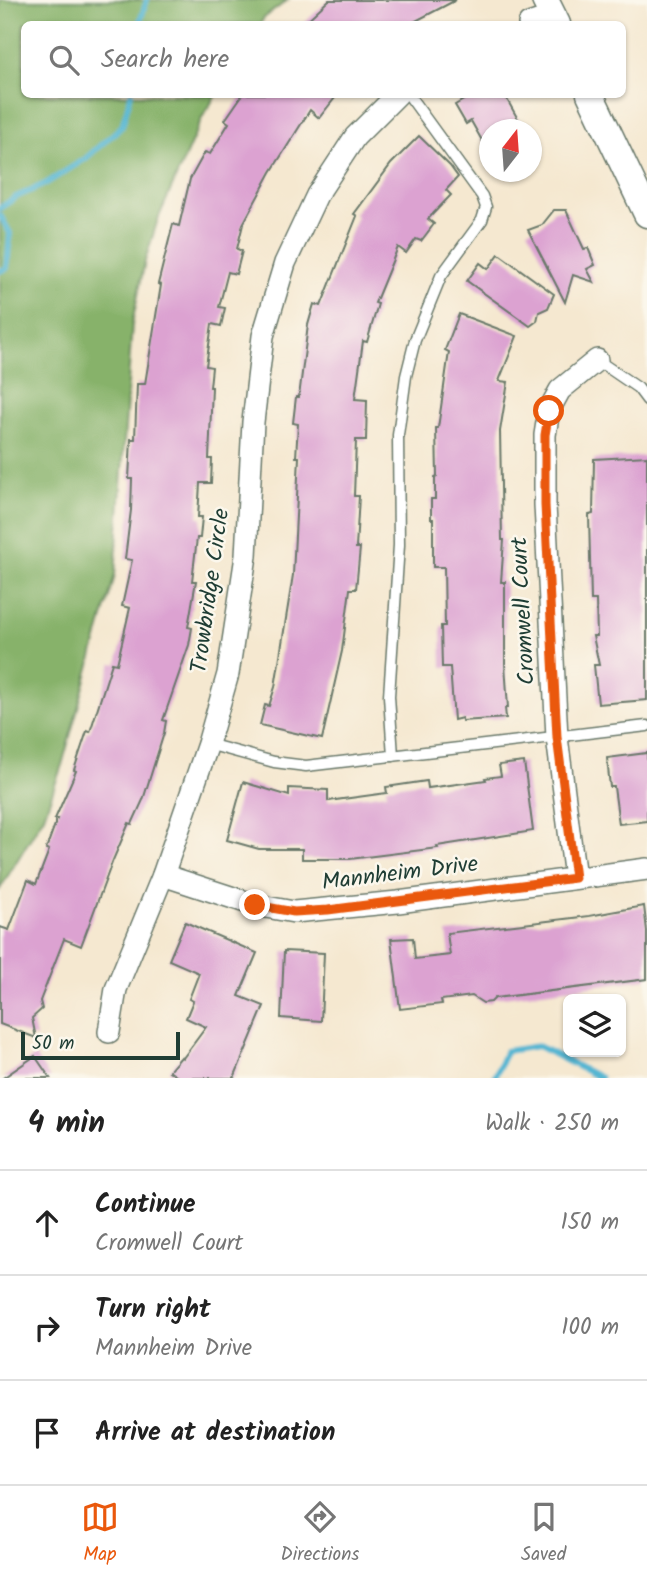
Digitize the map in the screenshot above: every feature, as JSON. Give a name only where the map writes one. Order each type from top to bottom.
[{"type":"street","name":"Trowbridge Circle","points":[[108,1032],[116,989],[163,875],[208,744],[228,674],[243,579],[253,422],[263,336],[285,263],[317,195],[355,137],[394,98]]},
{"type":"street","points":[[592,98],[647,214]]},
{"type":"street","name":"Cromwell Court","points":[[575,878],[557,737],[545,505],[545,435],[549,411],[560,390],[597,360]]},
{"type":"street","name":"Mannheim Drive","points":[[163,875],[255,905],[294,912],[375,905],[647,869]]},
{"type":"lane","points":[[393,755],[389,696],[399,545],[398,435],[406,376],[415,340],[441,276],[482,220],[486,207],[482,196],[411,98]]},
{"type":"lane","points":[[597,360],[638,388],[647,400]]},
{"type":"lane","points":[[208,744],[274,762],[306,766],[647,726]]},
{"type":"green space","points":[[0,0],[288,0],[262,21],[21,21],[21,98],[214,98],[202,118],[158,219],[145,261],[132,324],[115,575],[62,765],[44,816],[0,889]]},
{"type":"building","points":[[329,0],[456,0],[416,21],[306,21]]},
{"type":"building","points":[[240,98],[335,98],[319,118],[310,110],[271,172],[243,224],[237,249],[242,251],[236,274],[228,272],[219,307],[225,308],[221,326],[212,324],[206,366],[212,367],[209,459],[212,459],[211,483],[200,483],[198,517],[202,517],[192,581],[196,581],[188,627],[192,628],[189,645],[163,720],[166,721],[164,733],[143,800],[132,824],[129,823],[113,860],[81,946],[64,939],[40,1001],[42,1009],[32,1018],[36,1038],[0,1024],[0,927],[9,930],[28,880],[36,884],[49,850],[46,849],[55,819],[76,771],[74,770],[87,731],[90,732],[112,663],[117,664],[130,608],[122,606],[132,560],[125,559],[131,510],[132,479],[129,479],[131,439],[135,439],[137,384],[145,384],[161,285],[158,284],[173,224],[179,226],[190,179],[205,152],[210,154],[229,123],[225,120]]},
{"type":"building","points":[[467,98],[506,98],[518,119],[479,119],[479,135],[471,121],[466,124],[455,105]]},
{"type":"building","points":[[419,136],[458,177],[446,190],[451,195],[428,219],[434,224],[421,241],[416,239],[406,253],[398,247],[375,303],[378,304],[367,342],[363,341],[355,399],[367,400],[366,440],[356,440],[354,496],[359,496],[356,548],[360,548],[356,589],[350,589],[342,651],[322,739],[260,725],[265,705],[269,706],[275,687],[293,575],[299,457],[296,457],[298,424],[293,423],[296,397],[299,397],[308,325],[314,304],[321,306],[357,216],[354,214],[391,164]]},
{"type":"building","points":[[554,210],[566,210],[584,249],[588,248],[595,265],[587,269],[594,282],[573,275],[565,302],[528,230],[542,225]]},
{"type":"building","points":[[499,254],[554,294],[548,308],[539,312],[537,321],[530,326],[467,281],[480,263],[488,269]]},
{"type":"building","points":[[459,314],[517,336],[499,381],[508,382],[500,431],[504,540],[501,582],[505,582],[508,708],[505,708],[506,718],[462,721],[462,718],[454,720],[450,667],[442,667],[441,626],[445,626],[444,567],[433,567],[431,519],[431,499],[435,499],[437,476],[436,428],[449,352],[445,350]]},
{"type":"building","points":[[647,456],[647,700],[598,704],[594,665],[599,665],[593,636],[597,636],[596,600],[591,600],[589,515],[593,514],[594,459]]},
{"type":"building","points":[[647,753],[647,821],[619,824],[614,787],[610,787],[607,758]]},
{"type":"building","points":[[524,762],[533,831],[437,846],[438,848],[350,859],[302,859],[302,849],[259,849],[227,840],[243,782],[289,796],[289,788],[328,790],[328,801],[387,793],[386,787],[427,781],[428,788],[486,780],[485,778],[501,776],[499,765]]},
{"type":"building","points":[[644,906],[647,979],[495,998],[491,1002],[483,1003],[472,996],[441,1000],[442,1004],[400,1009],[391,939],[413,938],[415,959],[450,955],[447,933],[589,916]]},
{"type":"building","points":[[185,922],[257,953],[239,996],[264,1006],[234,1078],[179,1078],[169,1071],[183,1058],[206,1027],[186,1018],[193,1001],[189,999],[199,973],[169,960]]},
{"type":"building","points":[[284,951],[324,953],[321,1021],[281,1018]]},
{"type":"building","points":[[35,1056],[50,1078],[3,1078]]},
{"type":"waterway","points":[[140,21],[147,0]]},
{"type":"waterway","points":[[0,208],[85,159],[122,126],[130,98]]},
{"type":"waterway","points":[[0,215],[10,233],[7,268],[0,271]]},
{"type":"waterway","points":[[494,1078],[506,1051],[538,1046],[600,1078]]},
{"type":"route","points":[[255,905],[294,912],[328,910],[575,878],[557,737],[545,505],[545,435],[549,411]]}]
